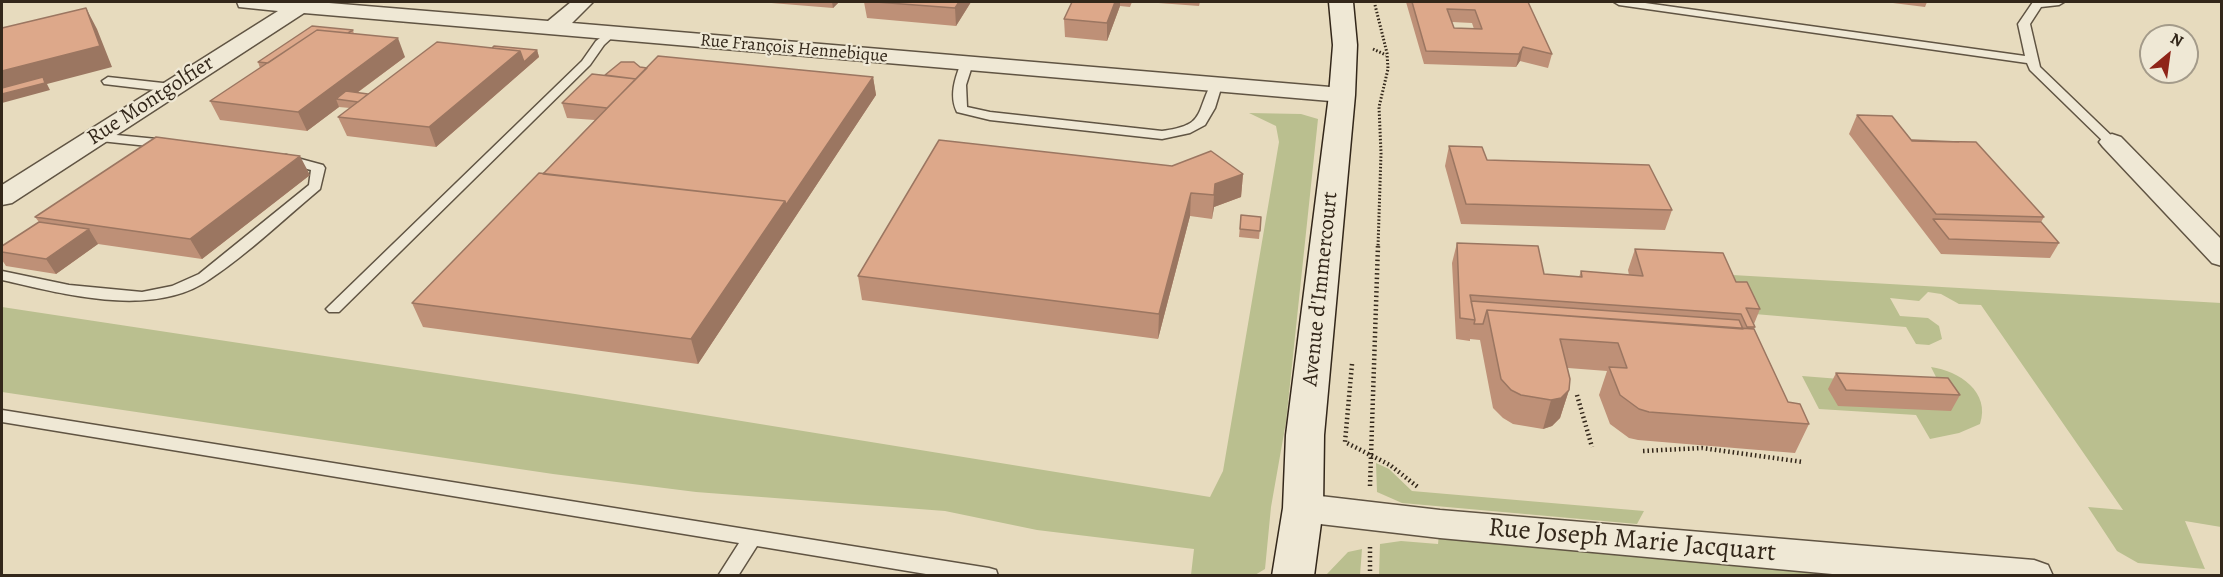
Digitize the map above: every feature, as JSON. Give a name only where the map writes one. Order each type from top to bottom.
[{"type":"main road","name":"Avenue d'Immercourt","points":[[1293,576],[1303,508],[1305,435],[1342,95],[1345,45],[1341,2]]},
{"type":"street","name":"Rue François Hennebique","points":[[247,2],[1342,95]]},
{"type":"street","points":[[553,28],[583,2]]},
{"type":"street","name":"Rue Montgolfier","points":[[2,197],[301,6]]},
{"type":"street","points":[[2112,142],[2222,257]]},
{"type":"street","name":"Rue Joseph Marie Jacquart","points":[[1303,508],[1440,524],[2034,576]]},
{"type":"lane","points":[[1619,2],[2032,60]]},
{"type":"lane","points":[[2060,2],[2038,3],[2024,24],[2034,68],[2112,142]]},
{"type":"lane","points":[[334,309],[586,63],[600,43],[611,33]]},
{"type":"lane","points":[[967,63],[959,81],[961,109],[990,116],[1162,135],[1185,132],[1201,122],[1210,106],[1216,85]]},
{"type":"lane","points":[[108,81],[172,88]]},
{"type":"lane","points":[[96,136],[187,147]]},
{"type":"lane","points":[[2,276],[69,290],[142,297],[176,290],[204,276],[315,186],[318,168],[266,155]]},
{"type":"lane","points":[[2,416],[989,576]]},
{"type":"lane","points":[[727,576],[753,537]]},
{"type":"path","points":[[1374,2],[1377,22],[1387,45],[1389,70],[1381,98],[1372,455],[1390,465],[1418,488],[1430,489]]},
{"type":"path","points":[[1577,395],[1592,447]]},
{"type":"path","points":[[1643,451],[1665,447],[1728,451],[1769,454],[1803,462]]},
{"type":"green space","points":[[1249,113],[1301,114],[1318,119],[1286,422],[1271,507],[1265,569],[1255,575],[1191,575],[1194,549],[1037,530],[945,511],[696,492],[553,474],[2,392],[2,307],[575,394],[1210,497],[1223,471],[1279,142],[1276,126]]},
{"type":"green space","points":[[1715,274],[2221,303],[2221,527],[2185,521],[2205,569],[2138,563],[2117,551],[2088,507],[2123,510],[1981,305],[1959,304],[1941,294],[1928,292],[1919,301],[1890,298],[1900,316],[1928,318],[1939,326],[1942,339],[1929,345],[1916,344],[1906,327],[1743,313]]},
{"type":"green space","points":[[1931,367],[1962,378],[1977,393],[1981,402],[1980,424],[1959,433],[1930,439],[1916,415],[1819,409],[1802,376],[1941,387]]},
{"type":"green space","points":[[1376,463],[1389,469],[1412,491],[1644,511],[1637,524],[1402,503],[1377,492]]},
{"type":"green space","points":[[1440,524],[2033,576],[1379,576],[1380,544],[1401,541],[1438,544]]},
{"type":"green space","points":[[1362,549],[1360,575],[1326,575],[1348,552]]},
{"type":"building","points":[[876,2],[959,2],[955,8]]},
{"type":"building","points":[[1072,2],[1115,2],[1107,23],[1064,19]]},
{"type":"building","points":[[1412,2],[1528,2],[1552,54],[1523,47],[1519,54],[1426,51]],"holes":[[[1447,9],[1475,10],[1482,29],[1454,28]]]},
{"type":"building","points":[[86,8],[100,46],[2,71],[2,28]]},
{"type":"building","points":[[312,26],[353,30],[348,33],[317,30],[268,63],[258,62]]},
{"type":"building","points":[[317,30],[398,38],[298,112],[210,101]]},
{"type":"building","points":[[437,42],[520,51],[429,127],[338,117]]},
{"type":"building","points":[[494,46],[537,50],[524,62],[520,51],[492,48]]},
{"type":"building","points":[[658,56],[873,77],[786,205],[785,201],[543,174]]},
{"type":"building","points":[[621,62],[634,62],[640,67],[647,68],[636,79],[605,75]]},
{"type":"building","points":[[592,74],[636,79],[607,108],[562,103]]},
{"type":"building","points":[[43,77],[45,83],[2,94],[2,88]]},
{"type":"building","points":[[346,91],[368,94],[358,102],[336,99]]},
{"type":"building","points":[[1857,115],[1892,116],[1912,141],[1976,142],[2044,217],[1936,214]]},
{"type":"building","points":[[156,137],[300,156],[190,239],[35,217]]},
{"type":"building","points":[[939,140],[1172,166],[1211,151],[1243,174],[1215,184],[1214,195],[1191,193],[1159,314],[858,276]]},
{"type":"building","points":[[1912,140],[1959,142],[1912,141]]},
{"type":"building","points":[[1449,146],[1482,147],[1487,160],[1649,165],[1672,210],[1466,204]]},
{"type":"building","points":[[539,173],[785,201],[691,339],[412,303]]},
{"type":"building","points":[[1241,215],[1261,217],[1260,231],[1240,229]]},
{"type":"building","points":[[1933,219],[2041,222],[2059,243],[1949,239]]},
{"type":"building","points":[[39,222],[89,229],[46,259],[2,252],[2,246]]},
{"type":"building","points":[[1457,243],[1538,246],[1544,274],[1582,277],[1581,271],[1643,276],[1635,249],[1723,253],[1736,282],[1747,282],[1760,309],[1746,308],[1755,327],[1747,327],[1741,314],[1470,295],[1475,320],[1460,318]]},
{"type":"building","points":[[1471,301],[1739,320],[1743,329],[1487,310],[1483,324],[1474,324]]},
{"type":"building","points":[[1487,310],[1754,329],[1788,402],[1800,404],[1809,424],[1649,412],[1639,409],[1620,395],[1609,367],[1627,368],[1618,343],[1560,339],[1570,379],[1569,390],[1561,398],[1551,400],[1521,395],[1511,390],[1501,379]]},
{"type":"building","points":[[1836,373],[1948,378],[1960,395],[1846,390]]}]
